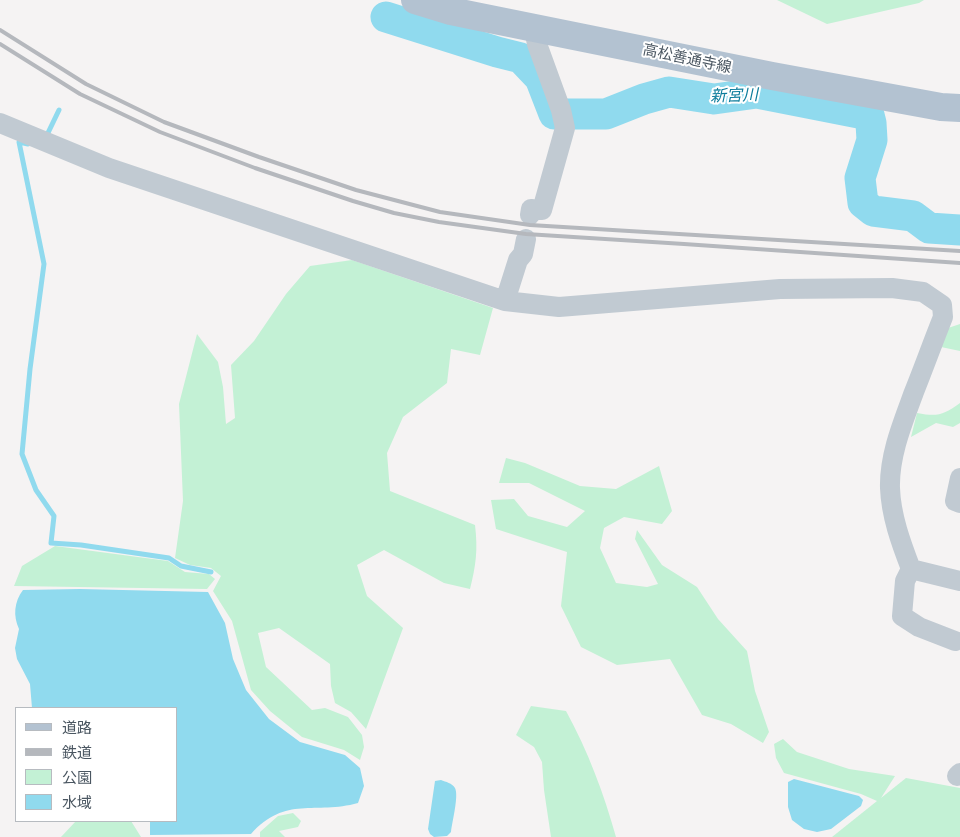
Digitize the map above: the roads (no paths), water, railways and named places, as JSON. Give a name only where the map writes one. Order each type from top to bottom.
[{"type":"main road","name":"高松善通寺線","points":[[416,0],[451,11],[534,29],[772,76],[941,107],[960,108]]},
{"type":"street","points":[[530,215],[531,209],[542,210],[564,128],[562,114],[537,44],[534,29]]},
{"type":"street","points":[[0,123],[109,168],[505,301],[559,307],[780,289],[892,288],[924,292],[942,305],[951,317],[902,424],[892,462],[890,486],[892,509],[900,543],[911,569],[905,581],[902,616],[920,627],[955,642]]},
{"type":"street","points":[[505,301],[518,260],[523,254],[526,239]]},
{"type":"street","points":[[960,478],[955,501],[960,503]]},
{"type":"street","points":[[911,569],[960,581]]},
{"type":"water","points":[[80,589],[208,592],[225,623],[233,659],[246,690],[269,719],[300,742],[345,755],[360,768],[364,786],[358,803],[289,810],[276,814],[251,834],[150,835],[150,822],[178,822],[178,707],[32,707],[30,684],[17,659],[15,648],[19,629],[15,609],[23,590]]},
{"type":"water","points":[[794,779],[859,796],[863,800],[861,806],[831,829],[817,832],[804,829],[792,820],[788,807],[788,782]]},
{"type":"water","points":[[441,780],[455,788],[456,803],[451,832],[447,836],[434,837],[428,829],[435,781]]},
{"type":"waterway","name":"新宮川","points":[[386,17],[521,58],[540,78],[554,114],[606,114],[644,99],[669,92],[714,99],[757,93],[869,115],[872,140],[860,178],[863,203],[873,211],[913,216],[929,228],[960,230]]},
{"type":"waterway","points":[[46,137],[59,110]]},
{"type":"waterway","points":[[28,144],[19,142],[44,264],[30,369],[22,454],[36,490],[54,516],[51,543],[81,545],[169,558],[181,566],[211,572]]},
{"type":"railway","points":[[0,30],[86,84],[164,122],[356,190],[440,212],[530,225],[960,251]]},
{"type":"railway","points":[[0,44],[80,94],[160,132],[255,168],[394,213],[439,222],[526,234],[960,263]]}]
